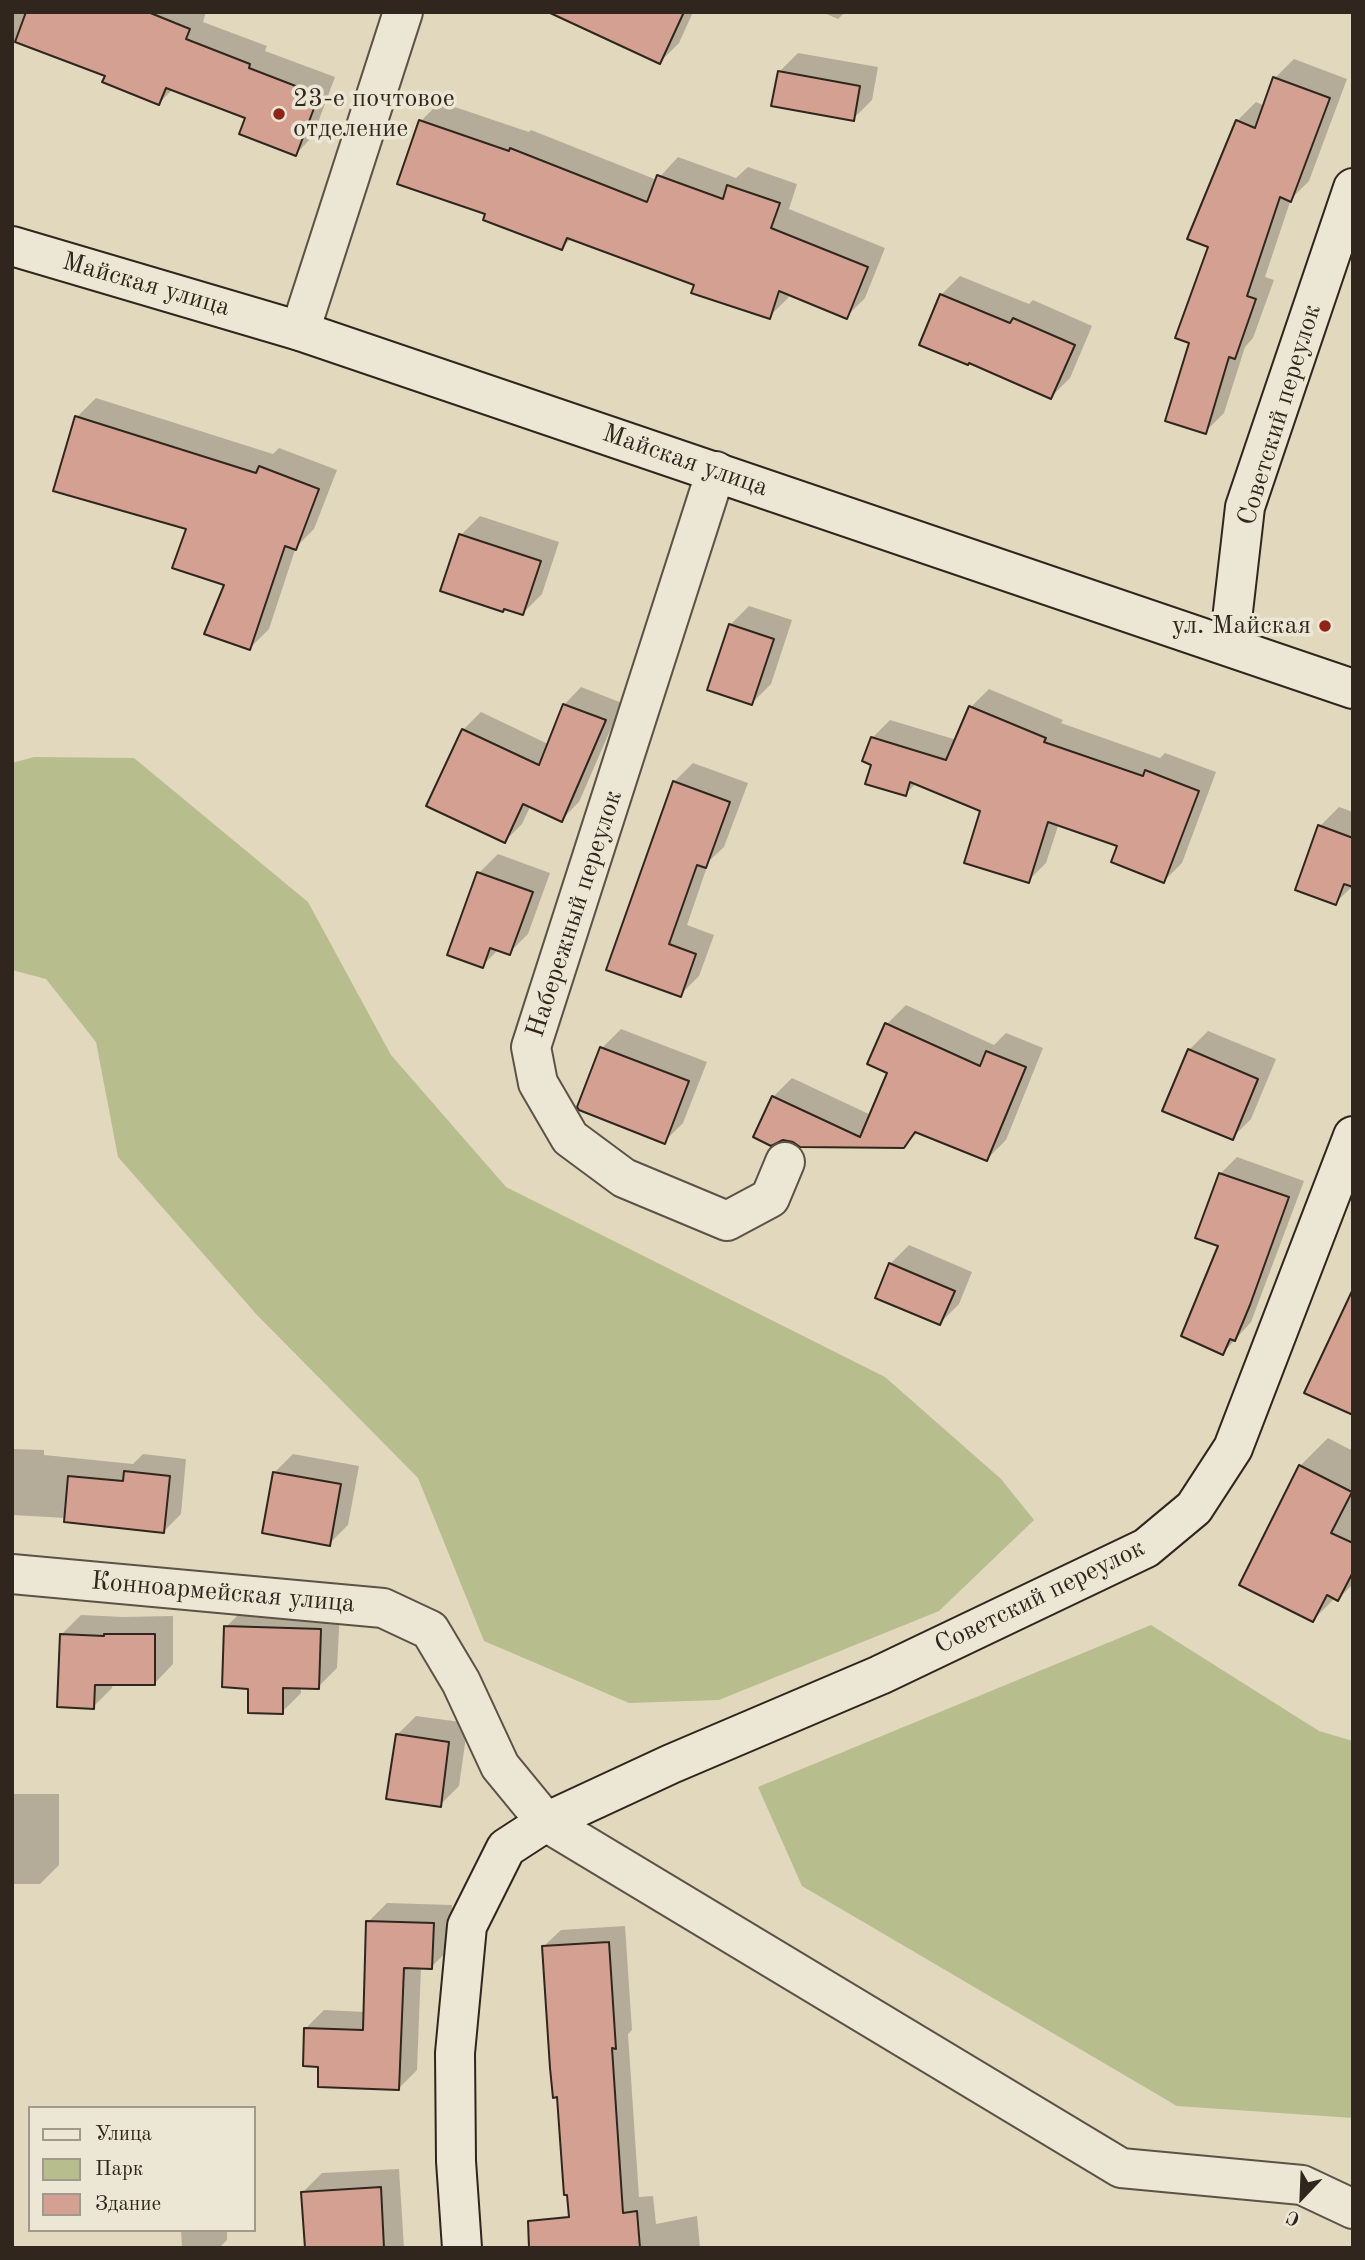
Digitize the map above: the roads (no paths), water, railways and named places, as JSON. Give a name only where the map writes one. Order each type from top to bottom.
[{"type":"street","points":[[300,331],[403,12]]},
{"type":"street","name":"Советский переулок","points":[[1229,646],[1245,507],[1353,188]]},
{"type":"street","name":"Майская улица","points":[[12,246],[300,331],[1353,689]]},
{"type":"street","name":"Набережный переулок","points":[[716,471],[531,1047],[538,1083],[570,1138],[624,1178],[727,1222],[770,1198],[785,1162]]},
{"type":"street","name":"Советский переулок","points":[[462,2248],[456,2161],[455,2053],[467,1926],[506,1848],[546,1822],[671,1764],[880,1675],[1146,1548],[1194,1508],[1234,1448],[1353,1136]]},
{"type":"street","name":"Конноармейская улица","points":[[12,1574],[383,1608],[430,1630],[461,1682],[500,1766],[546,1822]]},
{"type":"street","points":[[546,1822],[1121,2168],[1302,2185],[1353,2209]]},
{"type":"place","name":"23-е почтовое отделение","points":[[279,114]]},
{"type":"place","name":"ул. Майская","points":[[1325,626]]}]
